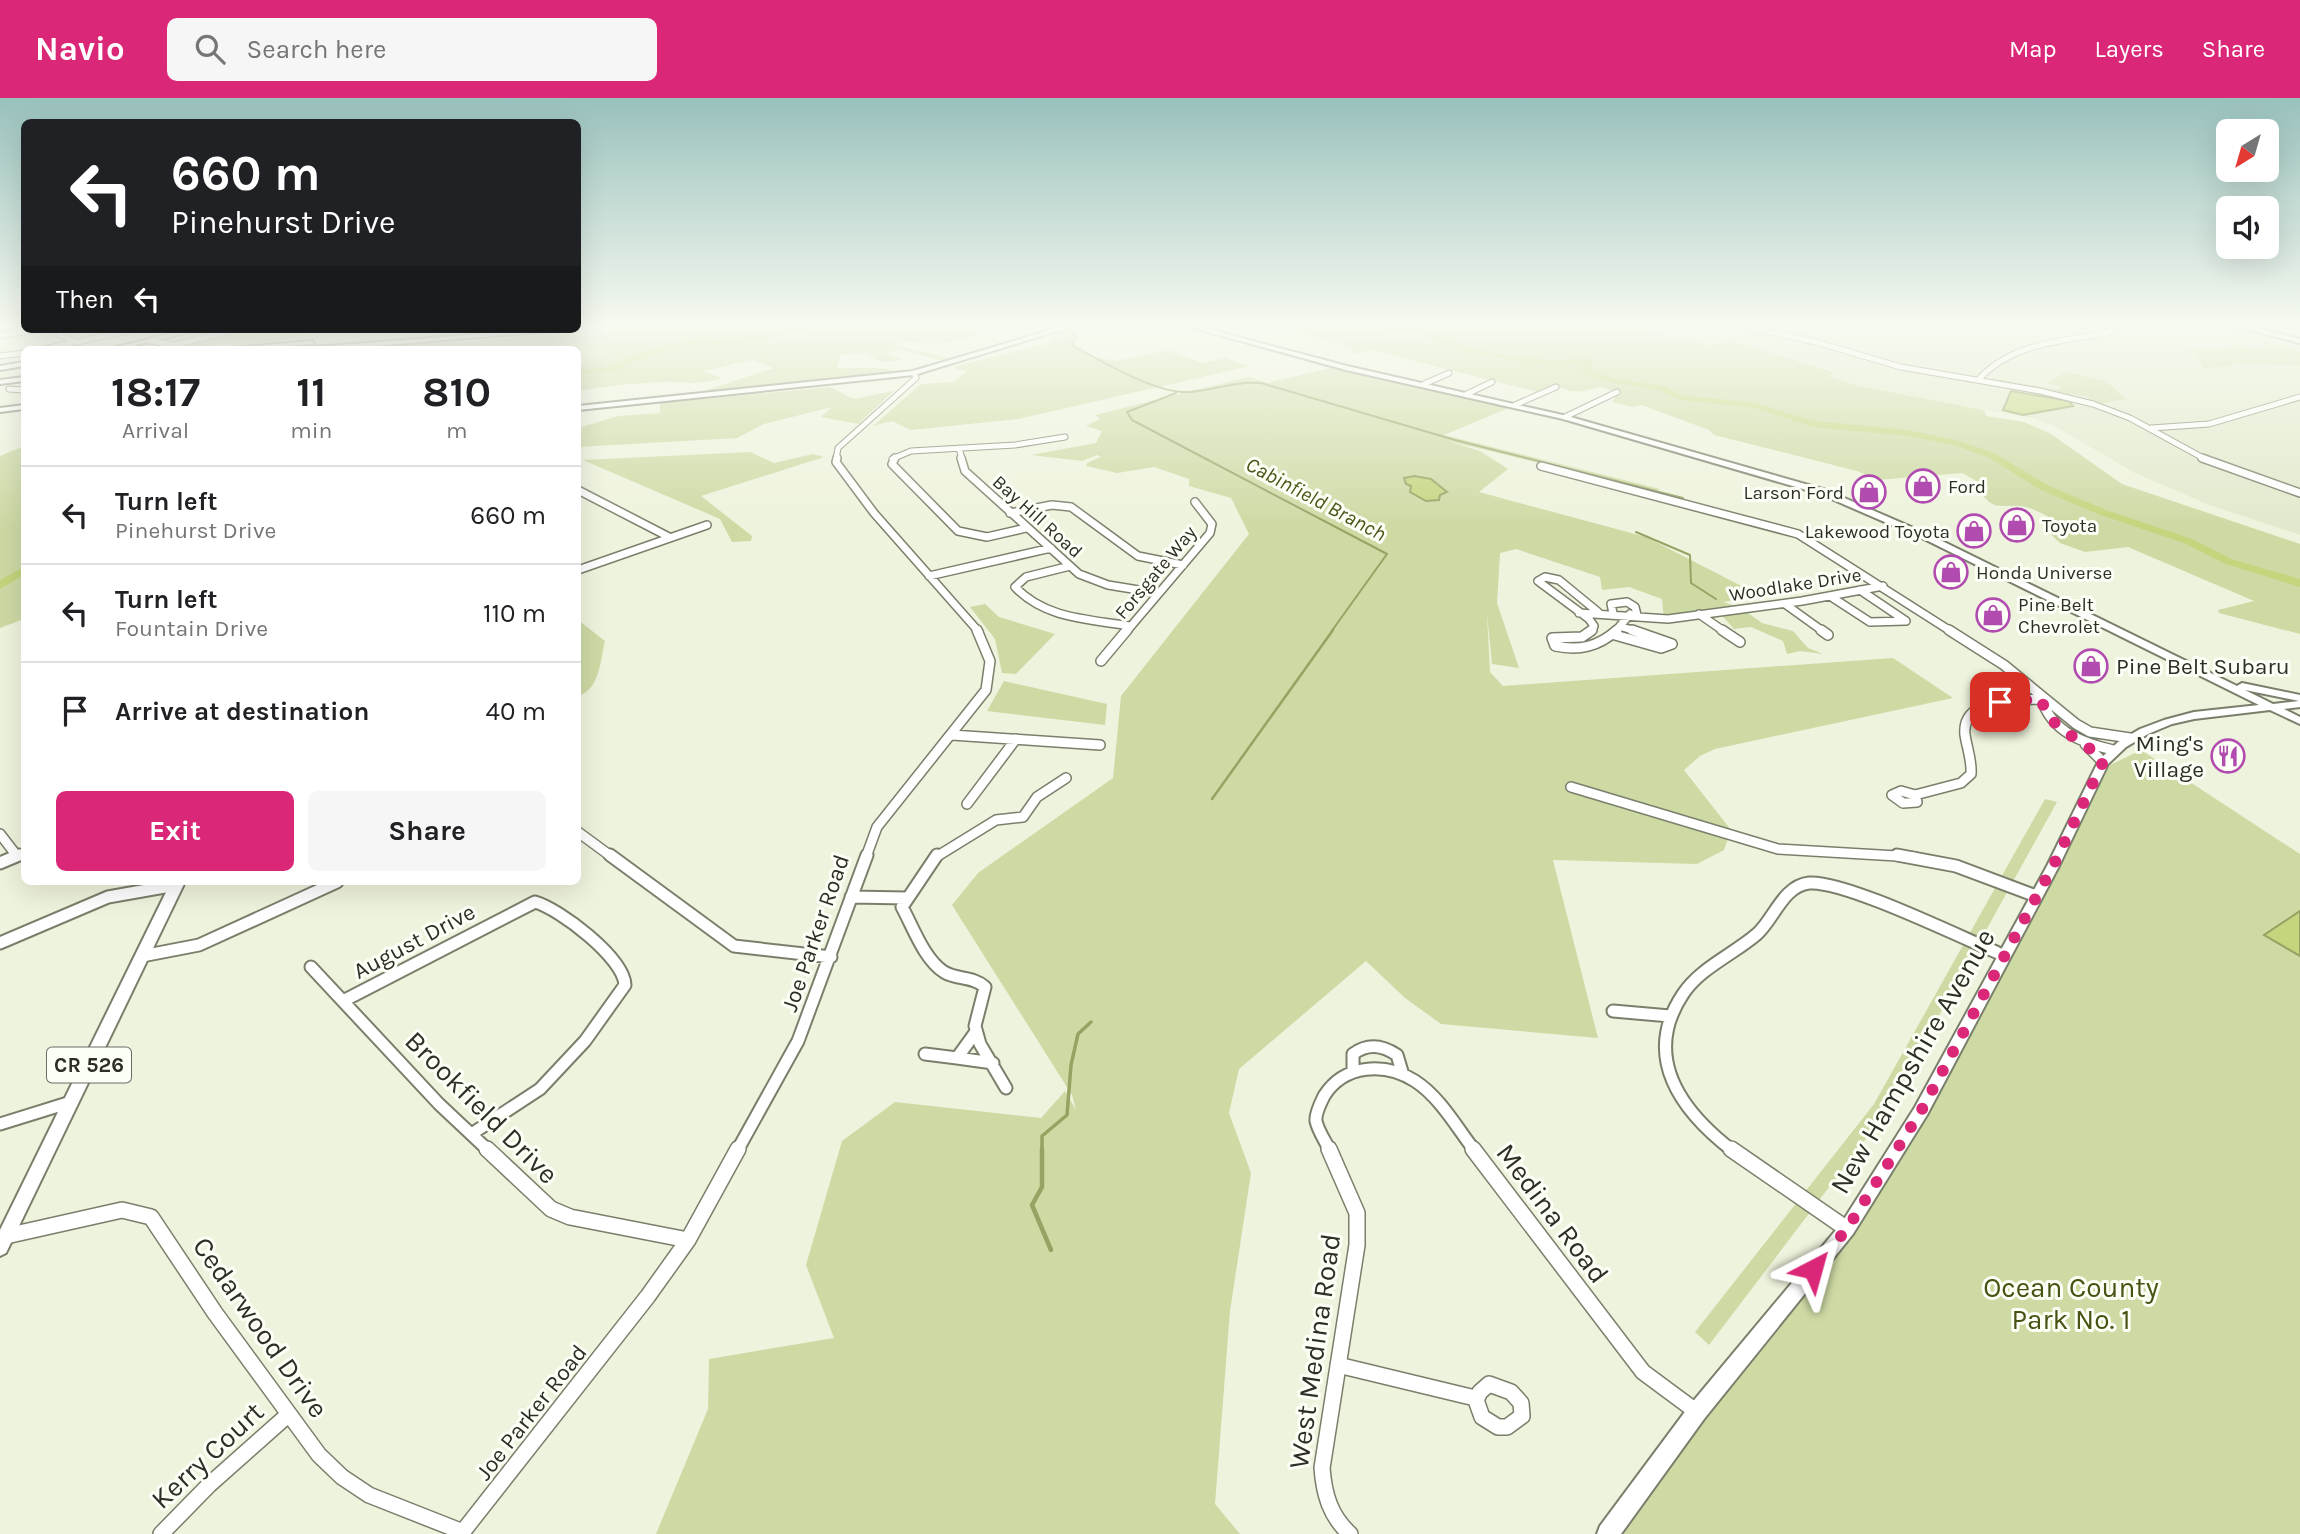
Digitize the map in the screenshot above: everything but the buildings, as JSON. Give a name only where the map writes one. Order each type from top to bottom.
[{"type":"main road","points":[[581,408],[731,393]]},
{"type":"main road","points":[[1463,393],[1564,417],[1789,481],[1856,504],[2300,721]]},
{"type":"main road","points":[[0,410],[21,407]]},
{"type":"main road","points":[[2217,680],[2300,698]]},
{"type":"main road","name":"New Hampshire Avenue","points":[[1608,1534],[1697,1412],[1847,1229],[1921,1111],[2111,753],[2130,738],[2191,717],[2300,704]]},
{"type":"main road","name":"CR 526","points":[[3,1242],[177,885]]},
{"type":"street","name":"Joe Parker Road","points":[[462,1533],[648,1296],[688,1240],[798,1041],[877,827],[952,735],[986,690],[992,677],[988,650],[980,633],[845,478],[836,456],[848,437],[896,393]]},
{"type":"street","points":[[1515,405],[1542,393]]},
{"type":"street","points":[[1564,417],[1615,393]]},
{"type":"street","points":[[2047,393],[2115,412],[2208,461],[2300,493]]},
{"type":"street","points":[[2149,428],[2199,426],[2300,397]]},
{"type":"street","points":[[1026,528],[987,537],[966,536],[892,464],[892,459],[902,453],[1033,443],[1065,437]]},
{"type":"street","name":"Bay Hill Road","points":[[959,448],[965,471],[1079,574],[1097,582],[1157,593]]},
{"type":"street","points":[[1541,466],[1788,530],[1817,544],[2004,664],[2043,704],[2054,722],[2082,741],[2111,753]]},
{"type":"street","points":[[581,492],[669,537]]},
{"type":"street","name":"Forsgate Way","points":[[1101,661],[1157,593],[1204,542],[1212,524],[1195,502]]},
{"type":"street","points":[[1010,513],[1052,505],[1071,507],[1138,556],[1183,565]]},
{"type":"street","points":[[581,569],[707,525]]},
{"type":"street","points":[[927,573],[1048,546]]},
{"type":"street","points":[[1070,566],[1026,577],[1015,587],[1023,598],[1038,606],[1130,626]]},
{"type":"street","points":[[1598,612],[1559,580],[1545,577],[1538,581],[1592,622],[1592,631],[1582,637],[1555,637],[1550,639],[1552,644],[1585,648],[1606,642],[1634,615]]},
{"type":"street","name":"Woodlake Drive","points":[[1579,613],[1613,613],[1668,619],[1785,604],[1883,586]]},
{"type":"street","points":[[1830,596],[1870,622],[1906,621],[1860,590]]},
{"type":"street","points":[[1785,604],[1828,635]]},
{"type":"street","points":[[1699,614],[1740,642]]},
{"type":"street","points":[[1615,635],[1661,648],[1672,644],[1667,640],[1622,627]]},
{"type":"street","points":[[1915,795],[1961,783],[1971,774],[1965,724],[1974,710],[2000,702],[2043,704],[2057,709],[2090,732],[2111,753]]},
{"type":"street","points":[[2090,732],[2130,738]]},
{"type":"street","points":[[952,735],[1100,745]]},
{"type":"street","points":[[967,804],[1016,739]]},
{"type":"street","points":[[2082,741],[2111,753]]},
{"type":"street","points":[[1006,1088],[975,1033],[975,1020],[986,992],[985,986],[975,979],[951,974],[938,966],[902,907],[941,851],[996,820],[1023,817],[1037,797],[1066,778]]},
{"type":"street","points":[[1571,787],[1778,849],[1810,853],[1909,856],[1973,873],[2036,896]]},
{"type":"street","points":[[0,834],[21,855],[0,863]]},
{"type":"street","points":[[581,834],[734,946],[746,950],[831,957]]},
{"type":"street","points":[[1847,1229],[1747,1163],[1700,1125],[1666,1073],[1661,1054],[1664,1032],[1670,1016],[1689,988],[1720,958],[1760,931],[1792,890],[1809,883],[1853,894],[2003,956]]},
{"type":"street","points":[[0,943],[108,897],[172,885]]},
{"type":"street","points":[[142,956],[199,945],[330,885]]},
{"type":"street","points":[[851,897],[907,898]]},
{"type":"street","name":"August Drive","points":[[343,1001],[535,902],[549,905],[616,963],[625,975],[625,985],[585,1041],[540,1089],[473,1133]]},
{"type":"street","name":"Brookfield Drive","points":[[311,967],[439,1104],[551,1209],[570,1217],[688,1240]]},
{"type":"street","points":[[1613,1011],[1670,1016]]},
{"type":"street","points":[[957,1058],[975,1033]]},
{"type":"street","points":[[1355,1071],[1353,1054],[1360,1048],[1374,1046],[1397,1055],[1403,1075]]},
{"type":"street","points":[[925,1054],[993,1063]]},
{"type":"street","name":"Medina Road","points":[[1355,1071],[1371,1069],[1403,1075],[1418,1082],[1444,1107],[1643,1372],[1697,1412]]},
{"type":"street","name":"West Medina Road","points":[[1350,1534],[1329,1506],[1322,1487],[1322,1468],[1357,1245],[1357,1213],[1316,1120],[1326,1088],[1339,1076],[1355,1071]]},
{"type":"street","points":[[0,1125],[71,1102]]},
{"type":"street","name":"Cedarwood Drive","points":[[3,1242],[122,1210],[151,1217],[319,1455],[342,1477],[369,1495],[462,1533]]},
{"type":"street","points":[[1338,1365],[1475,1398]]},
{"type":"street","name":"Kerry Court","points":[[162,1534],[209,1485],[289,1414]]},
{"type":"shaded area","points":[[1897,393],[2300,393],[2300,535],[2207,504],[2135,473],[2058,428],[2036,419]]},
{"type":"shaded area","points":[[2010,393],[2069,401],[2073,406],[2023,415],[2003,410]]},
{"type":"shaded area","points":[[1414,476],[1431,479],[1447,492],[1440,495],[1439,500],[1426,501],[1410,492],[1411,486],[1406,484],[1404,478]]},
{"type":"shaded area","points":[[2300,911],[2300,956],[2264,935]]},
{"type":"green space","points":[[766,393],[842,393],[854,399],[892,393],[858,424],[821,417],[832,407],[764,424],[737,438],[581,447],[581,427],[618,416],[660,413],[660,403]]},
{"type":"green space","points":[[911,393],[1132,393],[1018,419],[911,430],[892,421],[873,426]]},
{"type":"green space","points":[[1184,393],[1446,393],[1511,407],[1444,435],[1660,489],[1655,491],[1448,441],[1480,451],[1508,469],[1479,492],[1646,537],[1761,596],[1723,602],[1741,608],[1762,623],[1793,631],[1808,648],[1823,654],[1800,651],[1787,654],[1783,641],[1751,627],[1734,629],[1718,611],[1664,618],[1662,599],[1629,587],[1602,590],[1600,577],[1516,549],[1500,553],[1497,603],[1519,668],[1492,664],[1487,614],[1490,672],[1503,686],[1893,658],[1953,698],[1715,749],[1700,756],[1684,770],[1731,830],[1724,850],[1697,864],[1553,860],[1598,1038],[1441,1024],[1405,998],[1366,961],[1239,1069],[1229,1113],[1251,1173],[1230,1311],[1215,1504],[1240,1534],[656,1534],[708,1409],[709,1359],[834,1338],[806,1265],[842,1141],[895,1102],[1041,1118],[1065,1091],[1076,1110],[1072,1095],[952,905],[978,873],[1113,778],[1121,696],[1249,534],[1231,498],[1189,486],[1189,479],[1154,467],[1117,473],[1086,466],[1101,457],[1097,455],[1082,461],[1031,455],[1096,443],[1102,431],[1086,426],[1100,419],[1095,415]]},
{"type":"green space","points":[[1619,393],[1896,393],[1984,410],[1986,416],[2024,422],[2051,434],[2122,484],[2300,544],[2300,634],[2219,613],[2218,610],[2254,601],[2128,547],[2085,552],[2060,543],[2044,528],[2063,524],[2025,507],[1994,505],[1980,492],[1989,488],[1962,473],[1878,480],[1857,471],[1714,435],[1709,430],[1642,405],[1633,407],[1612,402]]},
{"type":"green space","points":[[2064,393],[2119,393],[2126,399],[2099,404],[2088,400],[2089,397]]},
{"type":"green space","points":[[21,447],[21,620],[0,628],[0,456]]},
{"type":"green space","points":[[750,452],[774,463],[813,454],[824,457],[701,496],[752,536],[751,541],[732,542],[720,519],[583,460]]},
{"type":"green space","points":[[985,604],[999,617],[1055,634],[1016,674],[1002,673],[995,639],[970,607]]},
{"type":"green space","points":[[581,622],[605,641],[595,681],[581,694]]},
{"type":"green space","points":[[1004,681],[1107,704],[1105,725],[987,711]]},
{"type":"green space","name":"Ocean County Park No. 1","points":[[2141,750],[2300,854],[2300,1534],[1608,1534],[1847,1229],[1921,1111],[2078,815],[2110,765]]},
{"type":"green space","points":[[2045,799],[2057,802],[1884,1115],[1709,1345],[1695,1332],[1874,1104]]},
{"type":"waterway","name":"Cabinfield Branch","points":[[1176,393],[1127,412],[1132,420],[1387,554],[1331,632]]},
{"type":"waterway","points":[[1295,393],[1455,440],[1683,498]]},
{"type":"waterway","points":[[1672,393],[1680,397],[1755,406],[1813,424],[1908,433],[1956,443],[1991,455],[2045,488],[2102,512],[2188,541],[2227,561],[2300,583]]},
{"type":"waterway","points":[[1636,532],[1690,555],[1691,583],[1716,599]]},
{"type":"waterway","points":[[0,585],[21,572]]},
{"type":"waterway","name":"Cabinfield Branch","points":[[1212,799],[1333,630]]},
{"type":"waterway","points":[[1051,1250],[1032,1205],[1042,1187],[1042,1136],[1067,1115],[1071,1065],[1078,1034],[1091,1022]]},
{"type":"place","name":"Ford","points":[[1923,486]]},
{"type":"place","name":"Larson Ford","points":[[1869,492]]},
{"type":"place","name":"Toyota","points":[[2017,525]]},
{"type":"place","name":"Lakewood Toyota","points":[[1974,531]]},
{"type":"place","name":"Honda Universe","points":[[1951,572]]},
{"type":"place","name":"Pine Belt Chevrolet","points":[[1993,615]]},
{"type":"place","name":"Pine Belt Subaru","points":[[2091,666]]},
{"type":"place","name":"Ming's Village","points":[[2228,756]]},
{"type":"route","points":[[1813,1269],[1847,1229],[1921,1111],[2053,866],[2103,762],[2082,741],[2054,722],[2042,704],[2042,699],[2000,702]]}]
